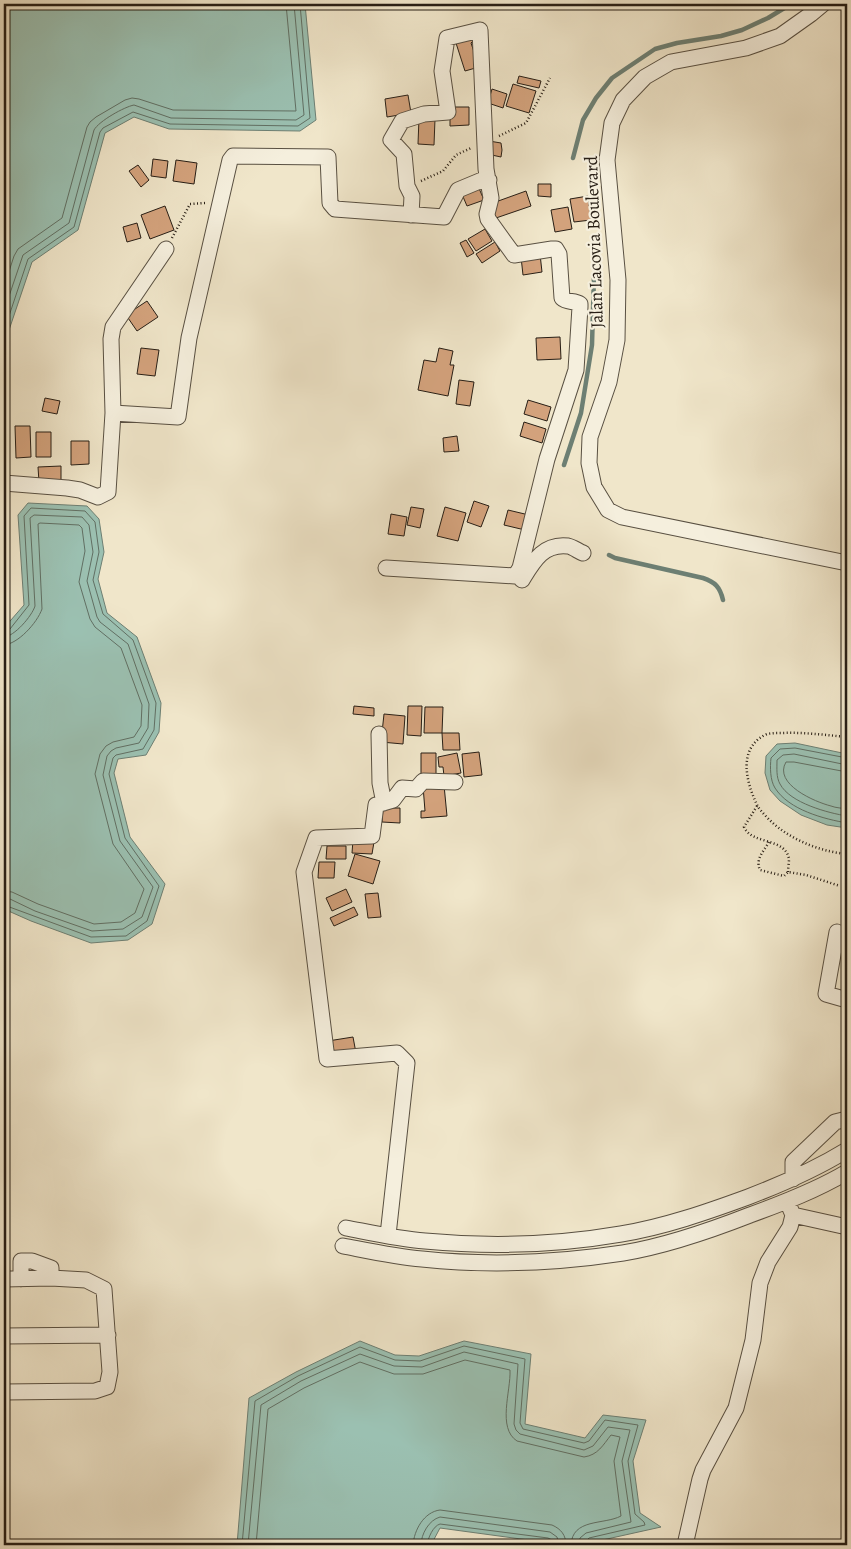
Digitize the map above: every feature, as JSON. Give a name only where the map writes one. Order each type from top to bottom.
[{"type":"street","name":"Jalan Lacovia Boulevard","points":[[823,4],[780,36],[746,48],[671,62],[645,77],[623,100],[612,123],[608,160],[618,280],[616,340],[609,382],[590,437],[589,463],[594,488],[608,510],[622,517],[847,563]]},
{"type":"street","points":[[410,215],[412,196],[407,186],[404,154],[391,140],[402,121],[424,114],[448,112],[442,71],[447,38],[480,30],[486,169],[491,198],[487,214],[488,219],[513,254],[556,249],[559,254],[562,298],[566,301],[580,304],[576,370],[547,459],[520,568],[516,576]]},
{"type":"street","points":[[113,413],[178,417],[189,338],[230,160],[234,156],[328,157],[330,203],[335,209],[444,217],[458,190],[482,180],[489,180]]},
{"type":"street","points":[[4,483],[67,488],[80,490],[98,497],[108,492],[113,413],[111,339],[113,327],[166,249]]},
{"type":"street","points":[[386,568],[516,576],[522,580],[536,557],[550,548],[569,546],[583,553]]},
{"type":"street","points":[[379,734],[380,783],[384,803]]},
{"type":"street","points":[[388,1235],[407,1063],[396,1054],[327,1059],[304,872],[316,838],[372,836],[376,805],[393,800],[402,788],[416,789],[423,781],[455,782]]},
{"type":"street","points":[[837,932],[826,994],[847,1000]]},
{"type":"street","points":[[793,1179],[793,1162],[835,1122],[847,1119]]},
{"type":"street","points":[[346,1228],[424,1241],[486,1244],[553,1242],[620,1234],[652,1228],[714,1210],[793,1179],[847,1150]]},
{"type":"street","points":[[343,1246],[422,1259],[485,1263],[554,1261],[624,1252],[656,1246],[790,1208],[847,1172]]},
{"type":"street","points":[[790,1208],[847,1227]]},
{"type":"street","points":[[685,1545],[701,1474],[736,1408],[753,1340],[757,1297],[764,1271],[790,1227],[790,1208]]},
{"type":"street","points":[[620,1234],[624,1252]]},
{"type":"street","points":[[4,1280],[51,1278],[86,1280],[104,1289],[110,1372],[107,1387],[95,1391],[4,1392]]},
{"type":"street","points":[[4,1336],[108,1336]]},
{"type":"path","points":[[166,249],[190,204],[220,202]]},
{"type":"path","points":[[847,737],[802,732],[769,734],[756,740],[747,754],[746,768],[747,780],[757,806],[783,831],[803,843],[831,852],[847,854]]},
{"type":"path","points":[[757,806],[744,827],[753,836],[770,842],[784,850],[789,858],[788,872],[784,876],[760,870],[758,865],[759,859],[770,842]]},
{"type":"path","points":[[788,872],[806,875],[840,886]]},
{"type":"water","points":[[4,4],[305,4],[316,120],[300,131],[169,129],[134,117],[105,133],[78,230],[32,262],[8,333],[4,338]]},
{"type":"water","points":[[28,503],[87,506],[99,519],[104,552],[98,579],[107,613],[137,637],[161,703],[159,732],[146,755],[118,759],[114,773],[130,837],[165,884],[152,924],[128,940],[91,943],[4,909],[4,897],[6,895],[4,888],[4,628],[24,605],[18,515]]},
{"type":"water","points":[[795,743],[847,754],[847,828],[827,825],[801,815],[780,801],[770,790],[765,773],[766,756],[777,744]]},
{"type":"water","points":[[360,1341],[395,1355],[419,1356],[464,1341],[531,1354],[525,1424],[585,1438],[603,1415],[646,1420],[633,1461],[640,1513],[661,1527],[580,1545],[565,1545],[440,1528],[431,1545],[237,1545],[249,1398],[296,1372]]},
{"type":"building","points":[[471,35],[474,40],[471,43],[479,67],[465,71],[455,40]]},
{"type":"building","points":[[519,76],[541,81],[539,88],[517,83]]},
{"type":"building","points":[[513,84],[536,91],[529,113],[506,106]]},
{"type":"building","points":[[492,89],[507,94],[503,108],[488,103]]},
{"type":"building","points":[[408,95],[411,113],[387,117],[385,99]]},
{"type":"building","points":[[450,107],[469,107],[469,125],[450,126]]},
{"type":"building","points":[[419,118],[435,119],[434,145],[418,144]]},
{"type":"building","points":[[489,141],[501,143],[501,157],[487,154]]},
{"type":"building","points":[[153,159],[168,161],[166,178],[151,176]]},
{"type":"building","points":[[176,160],[197,163],[194,184],[173,181]]},
{"type":"building","points":[[138,165],[149,180],[141,187],[129,171]]},
{"type":"building","points":[[538,184],[551,184],[551,197],[538,196]]},
{"type":"building","points":[[478,186],[484,200],[467,206],[461,192]]},
{"type":"building","points":[[526,191],[531,206],[496,218],[490,204]]},
{"type":"building","points":[[588,196],[591,220],[574,222],[570,199]]},
{"type":"building","points":[[165,206],[174,230],[150,239],[141,215]]},
{"type":"building","points":[[568,207],[572,229],[555,232],[551,210]]},
{"type":"building","points":[[137,223],[141,238],[127,242],[123,227]]},
{"type":"building","points":[[485,229],[492,241],[476,251],[468,239]]},
{"type":"building","points":[[466,240],[474,253],[467,257],[460,243]]},
{"type":"building","points":[[495,242],[500,251],[482,263],[476,254]]},
{"type":"building","points":[[540,254],[542,272],[523,275],[521,257]]},
{"type":"building","points":[[147,301],[158,317],[137,331],[126,315]]},
{"type":"building","points":[[560,337],[561,359],[537,360],[536,338]]},
{"type":"building","points":[[141,348],[159,350],[155,376],[137,374]]},
{"type":"building","points":[[439,348],[453,351],[450,365],[454,365],[448,396],[418,390],[424,360],[436,362]]},
{"type":"building","points":[[459,380],[474,382],[470,406],[456,404]]},
{"type":"building","points":[[45,398],[60,401],[57,414],[42,411]]},
{"type":"building","points":[[528,400],[551,407],[547,421],[524,414]]},
{"type":"building","points":[[524,422],[546,429],[542,443],[520,436]]},
{"type":"building","points":[[15,426],[30,426],[31,457],[16,458]]},
{"type":"building","points":[[36,432],[51,432],[51,457],[36,457]]},
{"type":"building","points":[[457,436],[459,451],[444,452],[443,438]]},
{"type":"building","points":[[71,441],[89,441],[89,464],[71,465]]},
{"type":"building","points":[[61,466],[61,482],[39,482],[38,467]]},
{"type":"building","points":[[474,501],[489,506],[481,527],[467,522]]},
{"type":"building","points":[[411,507],[424,509],[420,528],[407,525]]},
{"type":"building","points":[[445,507],[466,513],[458,541],[437,536]]},
{"type":"building","points":[[508,510],[529,515],[525,530],[504,525]]},
{"type":"building","points":[[391,514],[407,517],[404,536],[388,534]]},
{"type":"building","points":[[354,706],[374,708],[374,716],[353,714]]},
{"type":"building","points":[[408,706],[422,706],[421,736],[407,735]]},
{"type":"building","points":[[425,707],[443,707],[442,733],[424,733]]},
{"type":"building","points":[[384,714],[405,716],[403,744],[381,742]]},
{"type":"building","points":[[442,733],[459,733],[460,750],[443,750]]},
{"type":"building","points":[[479,752],[482,775],[464,777],[462,754]]},
{"type":"building","points":[[421,753],[436,753],[436,776],[421,776]]},
{"type":"building","points":[[457,753],[461,773],[444,776],[443,767],[439,767],[438,757]]},
{"type":"building","points":[[444,785],[447,816],[421,818],[421,811],[425,811],[423,786]]},
{"type":"building","points":[[383,808],[400,808],[400,823],[382,822]]},
{"type":"building","points":[[353,840],[374,842],[372,854],[352,853]]},
{"type":"building","points":[[327,846],[346,846],[346,859],[326,859]]},
{"type":"building","points":[[355,854],[380,861],[373,884],[348,876]]},
{"type":"building","points":[[319,862],[335,862],[334,878],[318,878]]},
{"type":"building","points":[[346,889],[352,902],[332,911],[326,898]]},
{"type":"building","points":[[378,893],[381,917],[368,918],[365,894]]},
{"type":"building","points":[[354,907],[358,915],[334,926],[330,918]]},
{"type":"building","points":[[353,1037],[356,1053],[331,1057],[328,1041]]},
{"type":"waterway","points":[[573,158],[583,120],[596,98],[612,78],[655,49],[742,30],[768,18],[791,4]]},
{"type":"waterway","points":[[564,465],[581,413],[592,345],[594,275]]},
{"type":"waterway","points":[[609,555],[703,578],[714,583],[719,588],[723,600]]}]
